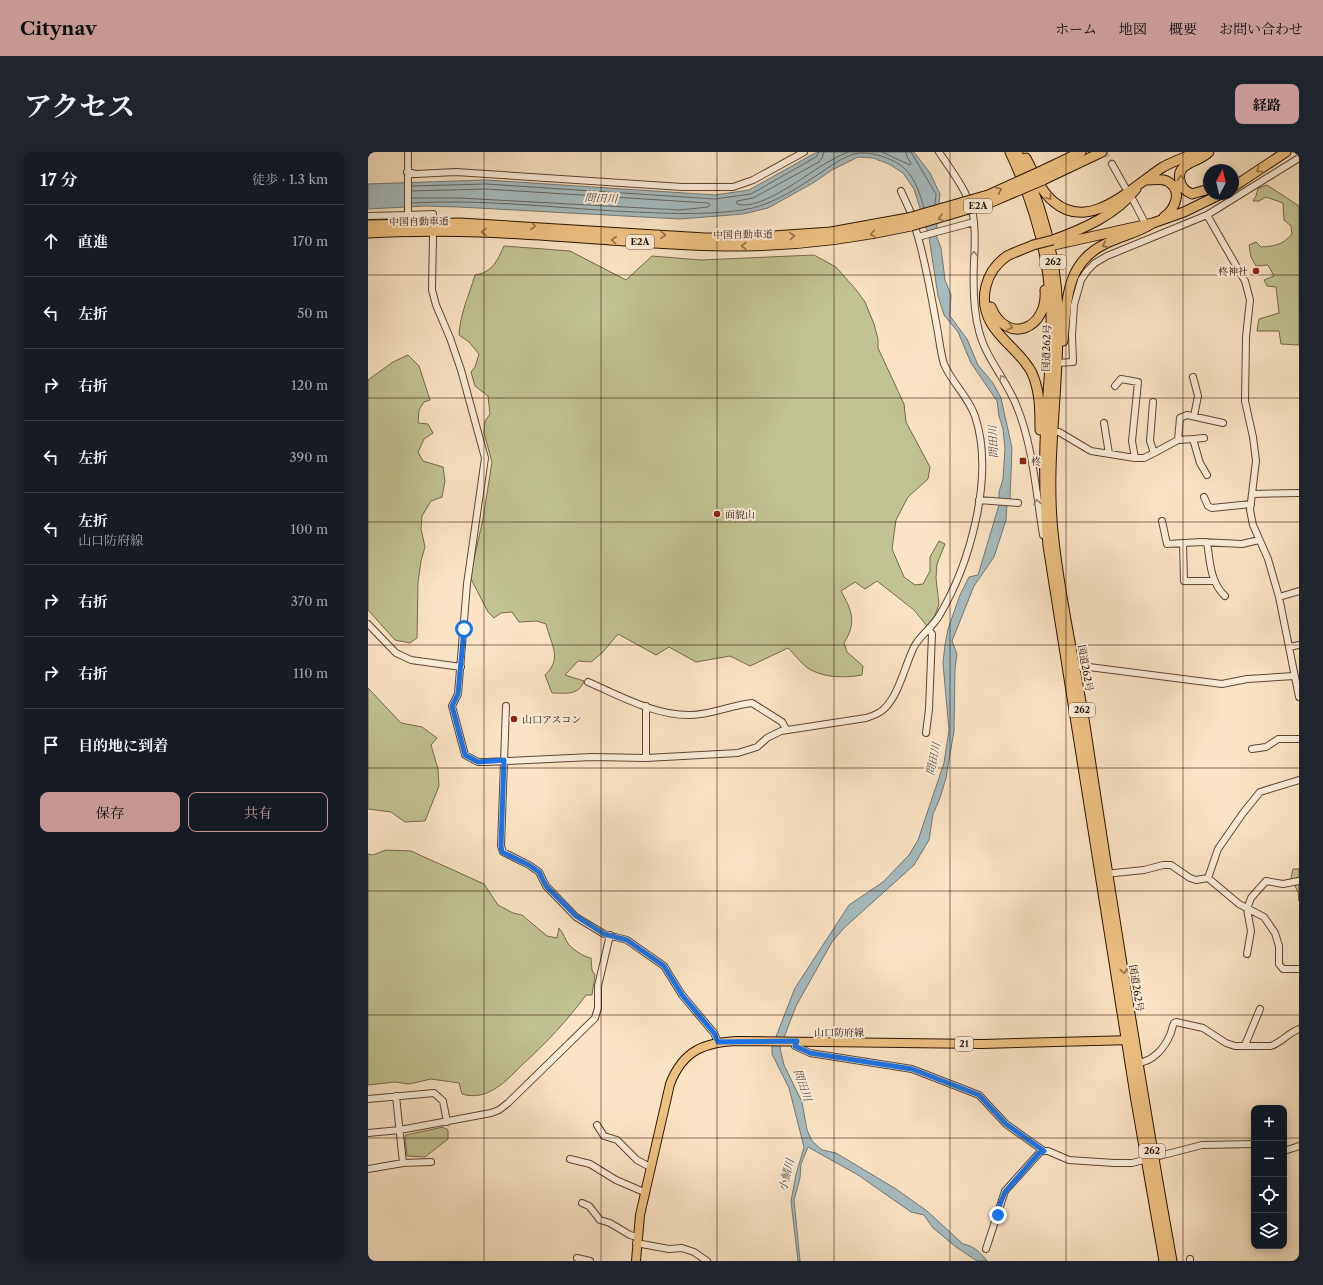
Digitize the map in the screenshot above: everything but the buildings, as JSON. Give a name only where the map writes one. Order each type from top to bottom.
[{"type":"highway","name":"国道262号","points":[[1010,152],[1030,200],[1037,222],[1046,263],[1050,293],[1051,339],[1045,442],[1044,493],[1048,546],[1055,595],[1071,667]]},
{"type":"highway","name":"国道262号","points":[[1017,152],[1036,198],[1051,250],[1058,301],[1059,363],[1056,378],[1052,432],[1051,491],[1053,537],[1071,667],[1150,1158],[1172,1261]]},
{"type":"highway","points":[[1022,152],[1042,188],[1052,201],[1062,209],[1072,213],[1085,213],[1097,210],[1143,182],[1164,166],[1197,152]]},
{"type":"highway","name":"中国自動車道","points":[[368,233],[423,231],[508,233],[704,246],[746,246],[832,240],[989,203],[1041,176],[1081,152]]},
{"type":"highway","name":"中国自動車道","points":[[1041,176],[1102,152]]},
{"type":"highway","points":[[1203,191],[1192,194],[1182,187],[1179,178],[1184,166],[1191,161],[1206,156],[1209,152]]},
{"type":"highway","points":[[1239,182],[1286,152]]},
{"type":"highway","points":[[1044,493],[1041,464],[1039,398],[1036,383],[1025,361],[991,324],[986,310],[984,297],[988,277],[1000,262],[1016,252],[1053,242],[1154,224],[1171,210],[1175,203],[1176,194],[1174,187],[1166,181],[1143,182],[1128,199],[1114,210],[1053,242]]},
{"type":"highway","points":[[1059,363],[1069,289],[1078,266],[1095,250],[1209,200]]},
{"type":"highway","name":"中国自動車道","points":[[368,225],[460,223],[681,236],[746,238],[831,232],[910,222]]},
{"type":"highway","points":[[1033,248],[1007,263],[993,279],[989,296],[990,306],[995,317],[1001,324],[1016,329],[1026,328],[1035,322],[1040,315],[1044,304],[1046,263]]},
{"type":"highway","name":"国道262号","points":[[1131,1041],[1138,1063],[1164,1261]]},
{"type":"main road","name":"山口防府線","points":[[636,1261],[637,1240],[644,1192],[666,1095],[673,1074],[678,1066],[691,1054],[703,1047],[718,1042],[760,1041],[982,1044],[1131,1041]]},
{"type":"street","points":[[408,152],[408,212]]},
{"type":"street","points":[[407,172],[416,174],[456,172],[676,186],[733,187],[753,180],[804,152]]},
{"type":"street","points":[[939,152],[966,196],[972,211],[974,222],[974,297],[977,325],[986,350],[1009,390],[1020,415],[1032,465],[1055,595]]},
{"type":"street","points":[[1059,363],[1073,362],[1072,335],[1074,305],[1081,280],[1095,263],[1107,256],[1208,215],[1299,158]]},
{"type":"street","points":[[1112,164],[1125,187]]},
{"type":"street","points":[[432,236],[432,290],[436,305],[450,338],[461,370],[485,458],[470,561],[458,694],[452,706],[465,755],[478,762],[592,757],[646,758],[748,751],[757,747],[775,733],[786,729],[866,718],[879,714],[885,709],[915,646],[940,615],[961,569],[973,534],[980,500],[981,442],[975,416],[966,398],[956,385],[944,364],[920,236],[901,192]]},
{"type":"street","points":[[1133,200],[1144,221]]},
{"type":"street","points":[[368,216],[408,212],[433,214]]},
{"type":"street","points":[[1208,215],[1245,281],[1250,300],[1246,337],[1245,401],[1253,437],[1256,461],[1251,504],[1253,526],[1268,559],[1279,597],[1299,697]]},
{"type":"street","points":[[920,236],[974,222]]},
{"type":"street","points":[[1154,224],[1154,237]]},
{"type":"street","points":[[1193,377],[1198,396],[1194,416]]},
{"type":"street","points":[[1115,386],[1121,379],[1138,382],[1132,441],[1135,458]]},
{"type":"street","points":[[1153,402],[1150,441],[1154,452]]},
{"type":"street","points":[[1178,440],[1180,418],[1187,415],[1223,423]]},
{"type":"street","points":[[1104,423],[1109,454]]},
{"type":"street","points":[[1052,432],[1059,432],[1090,451],[1135,458],[1144,458],[1178,440],[1204,438]]},
{"type":"street","points":[[1193,439],[1200,463],[1207,475]]},
{"type":"street","points":[[1252,494],[1299,493]]},
{"type":"street","points":[[1204,497],[1208,506],[1212,508],[1251,504]]},
{"type":"street","points":[[980,500],[1017,503]]},
{"type":"street","points":[[1162,520],[1167,544],[1207,542],[1242,544],[1259,540]]},
{"type":"street","points":[[1207,542],[1213,581],[1217,589],[1224,596]]},
{"type":"street","points":[[1182,543],[1184,581],[1213,581]]},
{"type":"street","points":[[1279,597],[1299,591]]},
{"type":"street","points":[[368,624],[396,653],[411,660],[461,667]]},
{"type":"street","points":[[926,734],[929,709],[932,634],[929,630]]},
{"type":"street","points":[[1289,646],[1299,645]]},
{"type":"street","points":[[1071,667],[1222,684],[1247,679],[1294,676]]},
{"type":"street","points":[[588,682],[646,706],[677,714],[692,715],[752,703],[782,722],[786,729]]},
{"type":"street","points":[[506,706],[502,852],[529,865],[539,872],[546,886],[576,916],[599,932],[627,940],[664,966],[682,995],[714,1033],[718,1042]]},
{"type":"street","points":[[646,706],[646,758]]},
{"type":"street","points":[[1252,749],[1266,747],[1278,739],[1299,739]]},
{"type":"street","points":[[1208,878],[1218,849],[1243,813],[1260,792],[1299,780]]},
{"type":"street","points":[[1104,874],[1144,870],[1163,865],[1171,865],[1190,878],[1208,878],[1226,894],[1247,909],[1264,917],[1275,933],[1279,946],[1279,964],[1283,968],[1299,969]]},
{"type":"street","points":[[1247,954],[1251,931],[1247,909],[1251,898],[1266,881],[1283,884],[1299,881]]},
{"type":"street","points":[[368,1133],[400,1130],[447,1122],[499,1110],[508,1103],[595,1018],[598,1008],[598,986],[610,936]]},
{"type":"street","points":[[1245,1045],[1260,1009]]},
{"type":"street","points":[[1138,1063],[1148,1061],[1157,1054],[1170,1035],[1172,1026],[1176,1022],[1203,1028],[1230,1044],[1265,1047],[1275,1045],[1290,1033],[1299,1029]]},
{"type":"street","points":[[795,1041],[795,1046],[810,1053],[912,1069],[979,1095],[1006,1124],[1044,1151],[1069,1160],[1082,1162],[1132,1163],[1202,1145],[1251,1144]]},
{"type":"street","points":[[368,1099],[434,1093],[443,1102],[447,1122]]},
{"type":"street","points":[[396,1096],[403,1163]]},
{"type":"street","points":[[597,1125],[604,1136],[617,1140],[637,1160],[650,1167]]},
{"type":"street","points":[[1287,1150],[1299,1146]]},
{"type":"street","points":[[986,1249],[1005,1192],[1039,1153],[1044,1151]]},
{"type":"street","points":[[570,1159],[590,1164],[616,1180],[644,1192]]},
{"type":"street","points":[[368,1169],[403,1163],[430,1162]]},
{"type":"street","points":[[582,1202],[589,1206],[600,1220],[610,1223],[637,1240],[669,1249],[682,1248],[694,1252],[707,1261]]},
{"type":"street","points":[[577,1258],[590,1261]]},
{"type":"green space","points":[[1267,185],[1299,206],[1299,345],[1281,344],[1279,331],[1257,331],[1259,319],[1279,313],[1276,287],[1267,286],[1264,280],[1274,276],[1268,265],[1256,266],[1251,257],[1249,245],[1256,242],[1261,247],[1275,245],[1282,243],[1292,234],[1291,226],[1284,220],[1283,203],[1266,197],[1259,201],[1253,201],[1258,188]]},
{"type":"green space","points":[[504,246],[570,251],[626,280],[652,256],[701,260],[814,255],[836,267],[865,302],[874,324],[878,339],[878,348],[904,404],[906,422],[930,467],[928,479],[908,497],[896,520],[892,549],[904,577],[915,585],[923,584],[930,571],[930,557],[939,541],[945,544],[937,564],[936,578],[939,604],[935,615],[927,626],[914,610],[877,581],[865,589],[855,582],[841,591],[852,617],[851,629],[844,643],[847,652],[863,666],[862,675],[836,677],[817,673],[805,666],[788,648],[750,666],[730,656],[696,662],[669,647],[656,655],[618,634],[603,652],[591,662],[578,661],[565,675],[584,681],[579,689],[571,693],[552,693],[545,675],[550,669],[555,657],[553,645],[546,624],[537,621],[519,622],[512,612],[501,613],[494,618],[488,612],[470,577],[483,519],[492,462],[484,433],[485,421],[490,414],[488,396],[475,386],[471,372],[475,367],[479,354],[469,342],[459,335],[463,312],[475,275],[481,274],[494,265]]},
{"type":"green space","points":[[408,355],[419,366],[430,400],[424,402],[419,410],[418,423],[428,424],[433,433],[424,439],[418,452],[423,461],[443,467],[445,481],[442,497],[431,501],[422,516],[421,529],[425,547],[418,582],[417,638],[410,643],[395,640],[368,610],[368,380],[393,362]]},
{"type":"green space","points":[[368,688],[401,723],[422,727],[437,738],[431,745],[438,769],[439,786],[425,821],[405,822],[391,812],[368,809]]},
{"type":"green space","points":[[386,850],[411,851],[484,884],[498,905],[513,913],[522,915],[547,936],[557,938],[559,928],[569,945],[579,953],[591,958],[592,970],[595,975],[592,995],[586,995],[564,1023],[504,1083],[488,1093],[469,1096],[462,1094],[459,1083],[431,1079],[409,1084],[395,1082],[368,1085],[368,854],[373,855]]},
{"type":"green space","points":[[1293,869],[1299,869],[1299,901],[1298,892],[1291,878]]},
{"type":"green space","points":[[443,1127],[448,1130],[448,1139],[425,1157],[407,1156],[406,1135]]},
{"type":"water","name":"問田川","points":[[817,152],[914,152],[930,173],[940,194],[936,235],[941,248],[945,280],[951,295],[950,316],[967,339],[978,365],[993,383],[1001,398],[1012,448],[1010,499],[1007,504],[1006,520],[994,557],[974,586],[952,641],[957,654],[955,668],[954,731],[946,778],[933,814],[929,840],[914,865],[844,928],[832,942],[796,1006],[780,1048],[784,1065],[802,1102],[807,1130],[812,1141],[822,1150],[836,1153],[896,1189],[927,1211],[963,1244],[971,1246],[977,1250],[987,1261],[977,1261],[956,1247],[933,1228],[924,1215],[911,1212],[858,1175],[808,1147],[801,1164],[800,1178],[794,1200],[800,1261],[798,1261],[791,1201],[796,1175],[804,1147],[789,1088],[772,1054],[772,1047],[795,988],[849,905],[883,882],[909,855],[918,840],[944,763],[949,730],[943,663],[948,629],[960,595],[969,577],[978,575],[999,505],[999,492],[1003,479],[1005,449],[1003,429],[997,401],[971,363],[958,332],[944,315],[938,296],[929,237],[914,189],[903,173],[889,164],[873,158],[858,157],[832,170],[813,183],[768,208],[743,214],[680,219],[459,207],[425,206],[368,209],[368,184],[486,180],[715,195],[749,190]]},
{"type":"tunnel","points":[[1105,152],[1112,164]]},
{"type":"place","name":"柊神社","points":[[1256,271]]},
{"type":"place","name":"柊","points":[[1023,461]]},
{"type":"place","name":"面貌山","points":[[717,514]]},
{"type":"place","name":"山口アスコン","points":[[514,719]]},
{"type":"route","points":[[464,629],[458,694],[452,706],[465,755],[478,762],[504,760],[502,852],[529,865],[539,872],[546,886],[576,916],[599,932],[627,940],[664,966],[682,995],[696,1014],[714,1033],[718,1042],[797,1041],[795,1046],[810,1053],[912,1069],[979,1095],[1006,1124],[1041,1147],[1044,1151],[1039,1153],[1005,1192],[1000,1204],[998,1215]]},
{"type":"water label","name":"小鯖川","points":[[786,1175]]}]
